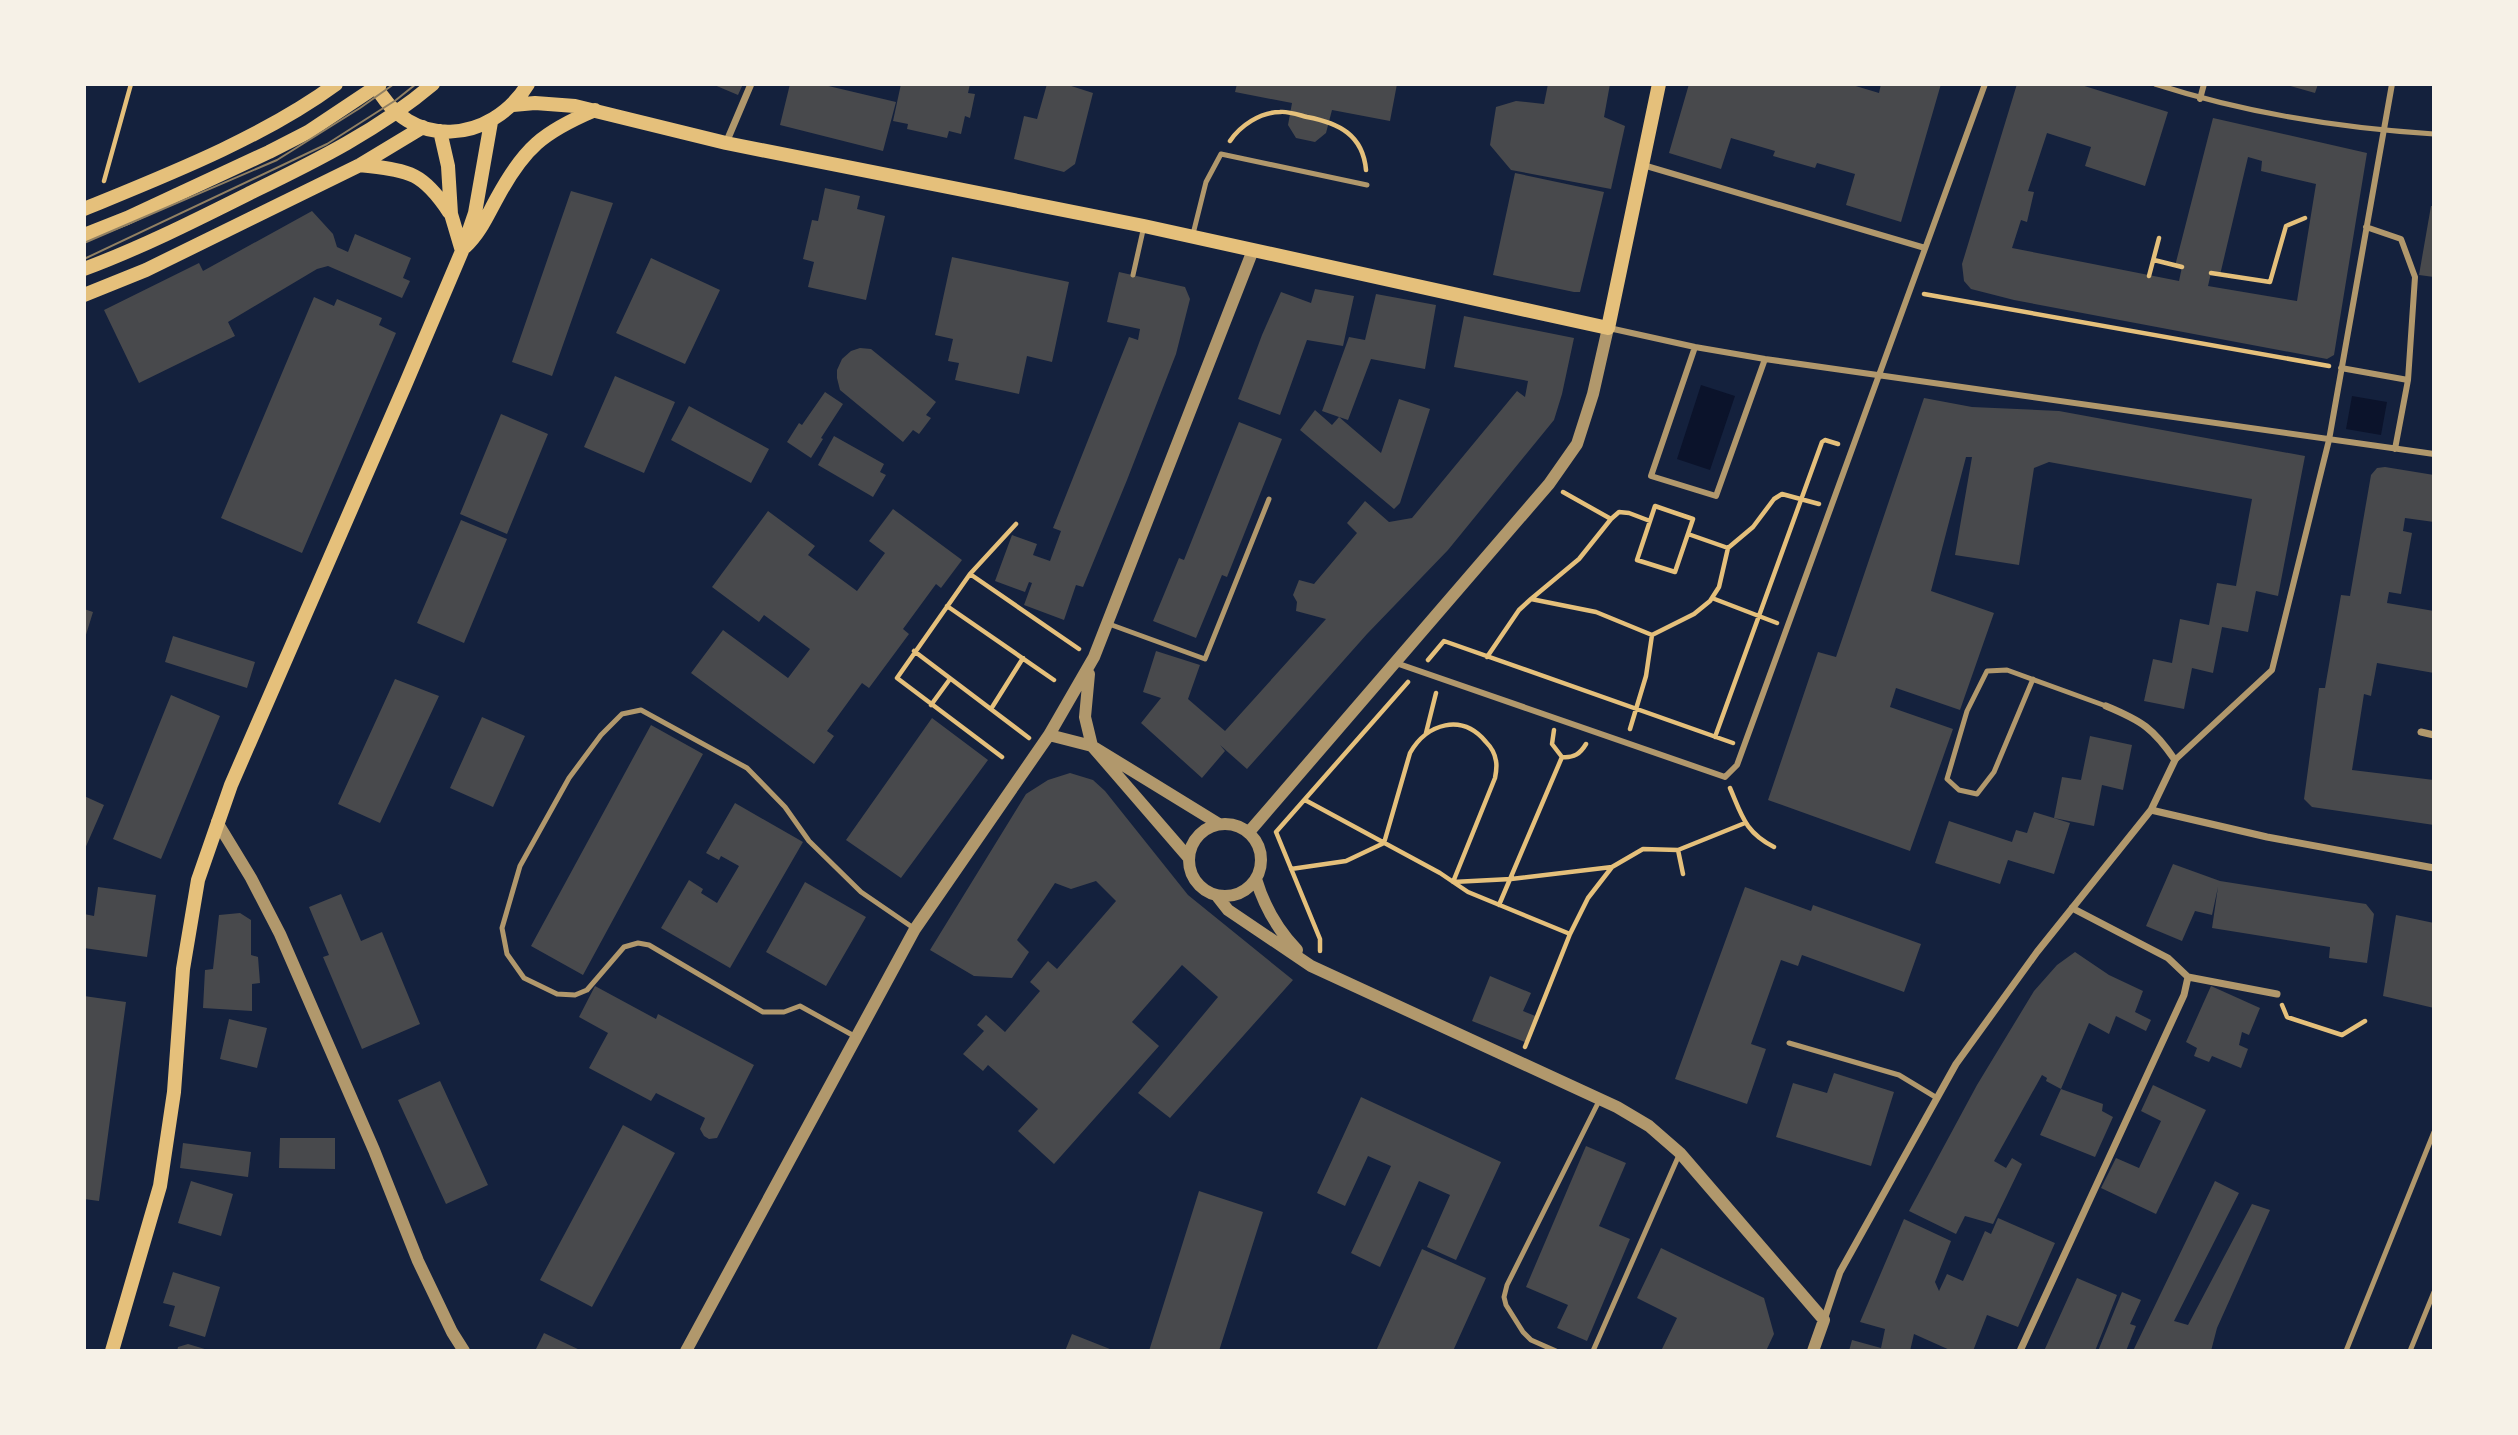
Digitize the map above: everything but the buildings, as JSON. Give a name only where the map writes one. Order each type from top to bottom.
[{"type":"main road","points":[[91,206],[174,172],[291,115],[336,84]]},
{"type":"main road","points":[[84,235],[270,152],[308,132],[377,84],[385,100],[396,111],[423,127],[440,131],[475,128],[491,121],[513,105],[528,84]]},
{"type":"main road","points":[[84,269],[146,245],[323,157],[366,131],[433,84]]},
{"type":"main road","points":[[513,105],[555,104],[595,110],[726,143],[1144,226],[1608,328],[1659,84]]},
{"type":"main road","points":[[461,251],[477,237],[512,172],[531,146],[546,134],[595,110]]},
{"type":"main road","points":[[112,1351],[160,1186],[174,1093],[183,969],[198,880],[231,785],[401,396],[461,251],[475,214],[491,121]]},
{"type":"main road","points":[[84,295],[146,270],[360,165],[423,127]]},
{"type":"main road","points":[[440,131],[447,166],[451,214],[461,251]]},
{"type":"main road","points":[[360,165],[412,174],[435,190],[451,214]]},
{"type":"street","points":[[726,143],[751,84]]},
{"type":"street","points":[[1394,662],[1725,777],[1737,765],[1744,747],[1985,84]]},
{"type":"street","points":[[2200,99],[2204,84]]},
{"type":"street","points":[[1813,1351],[1840,1272],[1956,1064],[2037,952],[2151,810],[2175,760],[2272,670],[2329,440],[2392,84]]},
{"type":"street","points":[[1643,165],[1924,248]]},
{"type":"street","points":[[2366,227],[2401,239],[2415,277],[2408,380],[2395,449]]},
{"type":"street","points":[[685,1351],[915,929],[1049,735],[1094,657],[1253,250]]},
{"type":"street","points":[[1249,832],[1549,484],[1577,444],[1593,394],[1608,328],[1765,359],[2434,454]]},
{"type":"street","points":[[1695,347],[1651,476],[1716,496],[1765,359]]},
{"type":"street","points":[[2341,368],[2408,380]]},
{"type":"street","points":[[1094,657],[1085,705],[1085,718],[1092,746],[1188,858]]},
{"type":"street","points":[[2106,706],[2137,719],[2160,739],[2175,760]]},
{"type":"street","points":[[2421,732],[2434,735]]},
{"type":"street","points":[[1049,735],[1092,746],[1219,824]]},
{"type":"street","points":[[2151,810],[2267,837],[2434,869]]},
{"type":"street","points":[[217,822],[280,933],[374,1150],[418,1261],[464,1351]]},
{"type":"street","points":[[1217,896],[1239,893],[1256,879],[1261,867],[1257,842],[1240,826],[1219,824],[1207,828],[1191,846],[1188,858],[1192,875],[1202,888],[1217,896],[1228,910],[1316,968],[1600,1099],[1649,1126],[1680,1153],[1824,1320]]},
{"type":"street","points":[[1256,879],[1260,893],[1282,934],[1316,968]]},
{"type":"street","points":[[2072,908],[2168,958],[2188,977],[2277,994]]},
{"type":"street","points":[[2020,1351],[2184,995],[2188,977]]},
{"type":"lane","points":[[2155,84],[2200,99],[2287,117],[2434,134]]},
{"type":"lane","points":[[1192,237],[1206,182],[1221,154],[1367,185]]},
{"type":"lane","points":[[1133,275],[1144,226]]},
{"type":"lane","points":[[1109,624],[1205,659],[1269,499]]},
{"type":"lane","points":[[2033,679],[1994,772],[1977,794],[1959,790],[1947,779],[1967,710],[1987,671],[2007,670],[2033,679],[2106,706]]},
{"type":"lane","points":[[856,1038],[800,1006],[783,1012],[763,1012],[649,945],[638,943],[624,947],[587,990],[575,995],[557,994],[523,978],[507,954],[502,928],[520,866],[569,778],[601,735],[622,714],[641,710],[747,768],[785,807],[810,841],[862,892],[915,929]]},
{"type":"lane","points":[[1789,1043],[1899,1075],[1937,1098]]},
{"type":"lane","points":[[1556,1351],[1531,1340],[1523,1332],[1504,1297],[1513,1273],[1600,1099]]},
{"type":"lane","points":[[2346,1351],[2434,1132]]},
{"type":"lane","points":[[1593,1351],[1680,1153]]},
{"type":"lane","points":[[2410,1351],[2434,1292]]},
{"type":"path","points":[[91,206],[131,84]]},
{"type":"path","points":[[1221,154],[1238,128],[1266,115],[1280,111],[1329,121],[1343,127],[1365,156],[1367,185]]},
{"type":"path","points":[[2211,273],[2270,282],[2286,226],[2305,218]]},
{"type":"path","points":[[2149,275],[2159,238]]},
{"type":"path","points":[[2154,260],[2182,267]]},
{"type":"path","points":[[1909,291],[2341,368]]},
{"type":"path","points":[[1715,737],[1822,442],[1825,440],[1854,448]]},
{"type":"path","points":[[1549,484],[1611,519]]},
{"type":"path","points":[[1531,599],[1595,612],[1652,635],[1695,614],[1712,598],[1719,587],[1728,548],[1753,527],[1774,499],[1783,494],[1832,509]]},
{"type":"path","points":[[1655,506],[1693,519],[1688,534],[1675,572],[1637,560],[1655,506]]},
{"type":"path","points":[[1487,657],[1519,610],[1579,559],[1619,512],[1650,521]]},
{"type":"path","points":[[1002,757],[897,678],[970,574],[1016,524]]},
{"type":"path","points":[[1688,534],[1728,548]]},
{"type":"path","points":[[970,574],[1075,647],[1094,657]]},
{"type":"path","points":[[1712,598],[1788,627]]},
{"type":"path","points":[[947,606],[1054,680]]},
{"type":"path","points":[[1625,743],[1649,664],[1652,635]]},
{"type":"path","points":[[1316,968],[1320,939],[1276,832],[1444,642],[1744,747]]},
{"type":"path","points":[[914,651],[1041,747]]},
{"type":"path","points":[[991,709],[1023,658]]},
{"type":"path","points":[[1426,733],[1440,678]]},
{"type":"path","points":[[932,705],[950,679]]},
{"type":"path","points":[[1557,719],[1552,744],[1562,757],[1569,758],[1580,754],[1591,731]]},
{"type":"path","points":[[1290,869],[1346,861],[1384,842],[1410,753],[1416,742],[1426,733],[1450,724],[1473,728],[1492,749],[1496,761],[1495,778],[1453,882]]},
{"type":"path","points":[[1499,905],[1562,757]]},
{"type":"path","points":[[1725,777],[1745,823],[1758,839],[1774,847]]},
{"type":"path","points":[[1305,799],[1468,892],[1570,934]]},
{"type":"path","points":[[1518,1061],[1570,934],[1588,898],[1612,867],[1643,849],[1678,850],[1745,823]]},
{"type":"path","points":[[1678,850],[1683,874]]},
{"type":"path","points":[[1453,882],[1510,879],[1612,867]]},
{"type":"path","points":[[2277,994],[2287,1017],[2342,1035],[2365,1021]]},
{"type":"water","points":[[1701,385],[1735,396],[1710,470],[1677,459]]},
{"type":"water","points":[[2352,396],[2387,402],[2381,435],[2346,429]]},
{"type":"tram line","points":[[84,243],[277,160],[394,84]]},
{"type":"tram line","points":[[84,259],[327,144],[416,84]]}]
